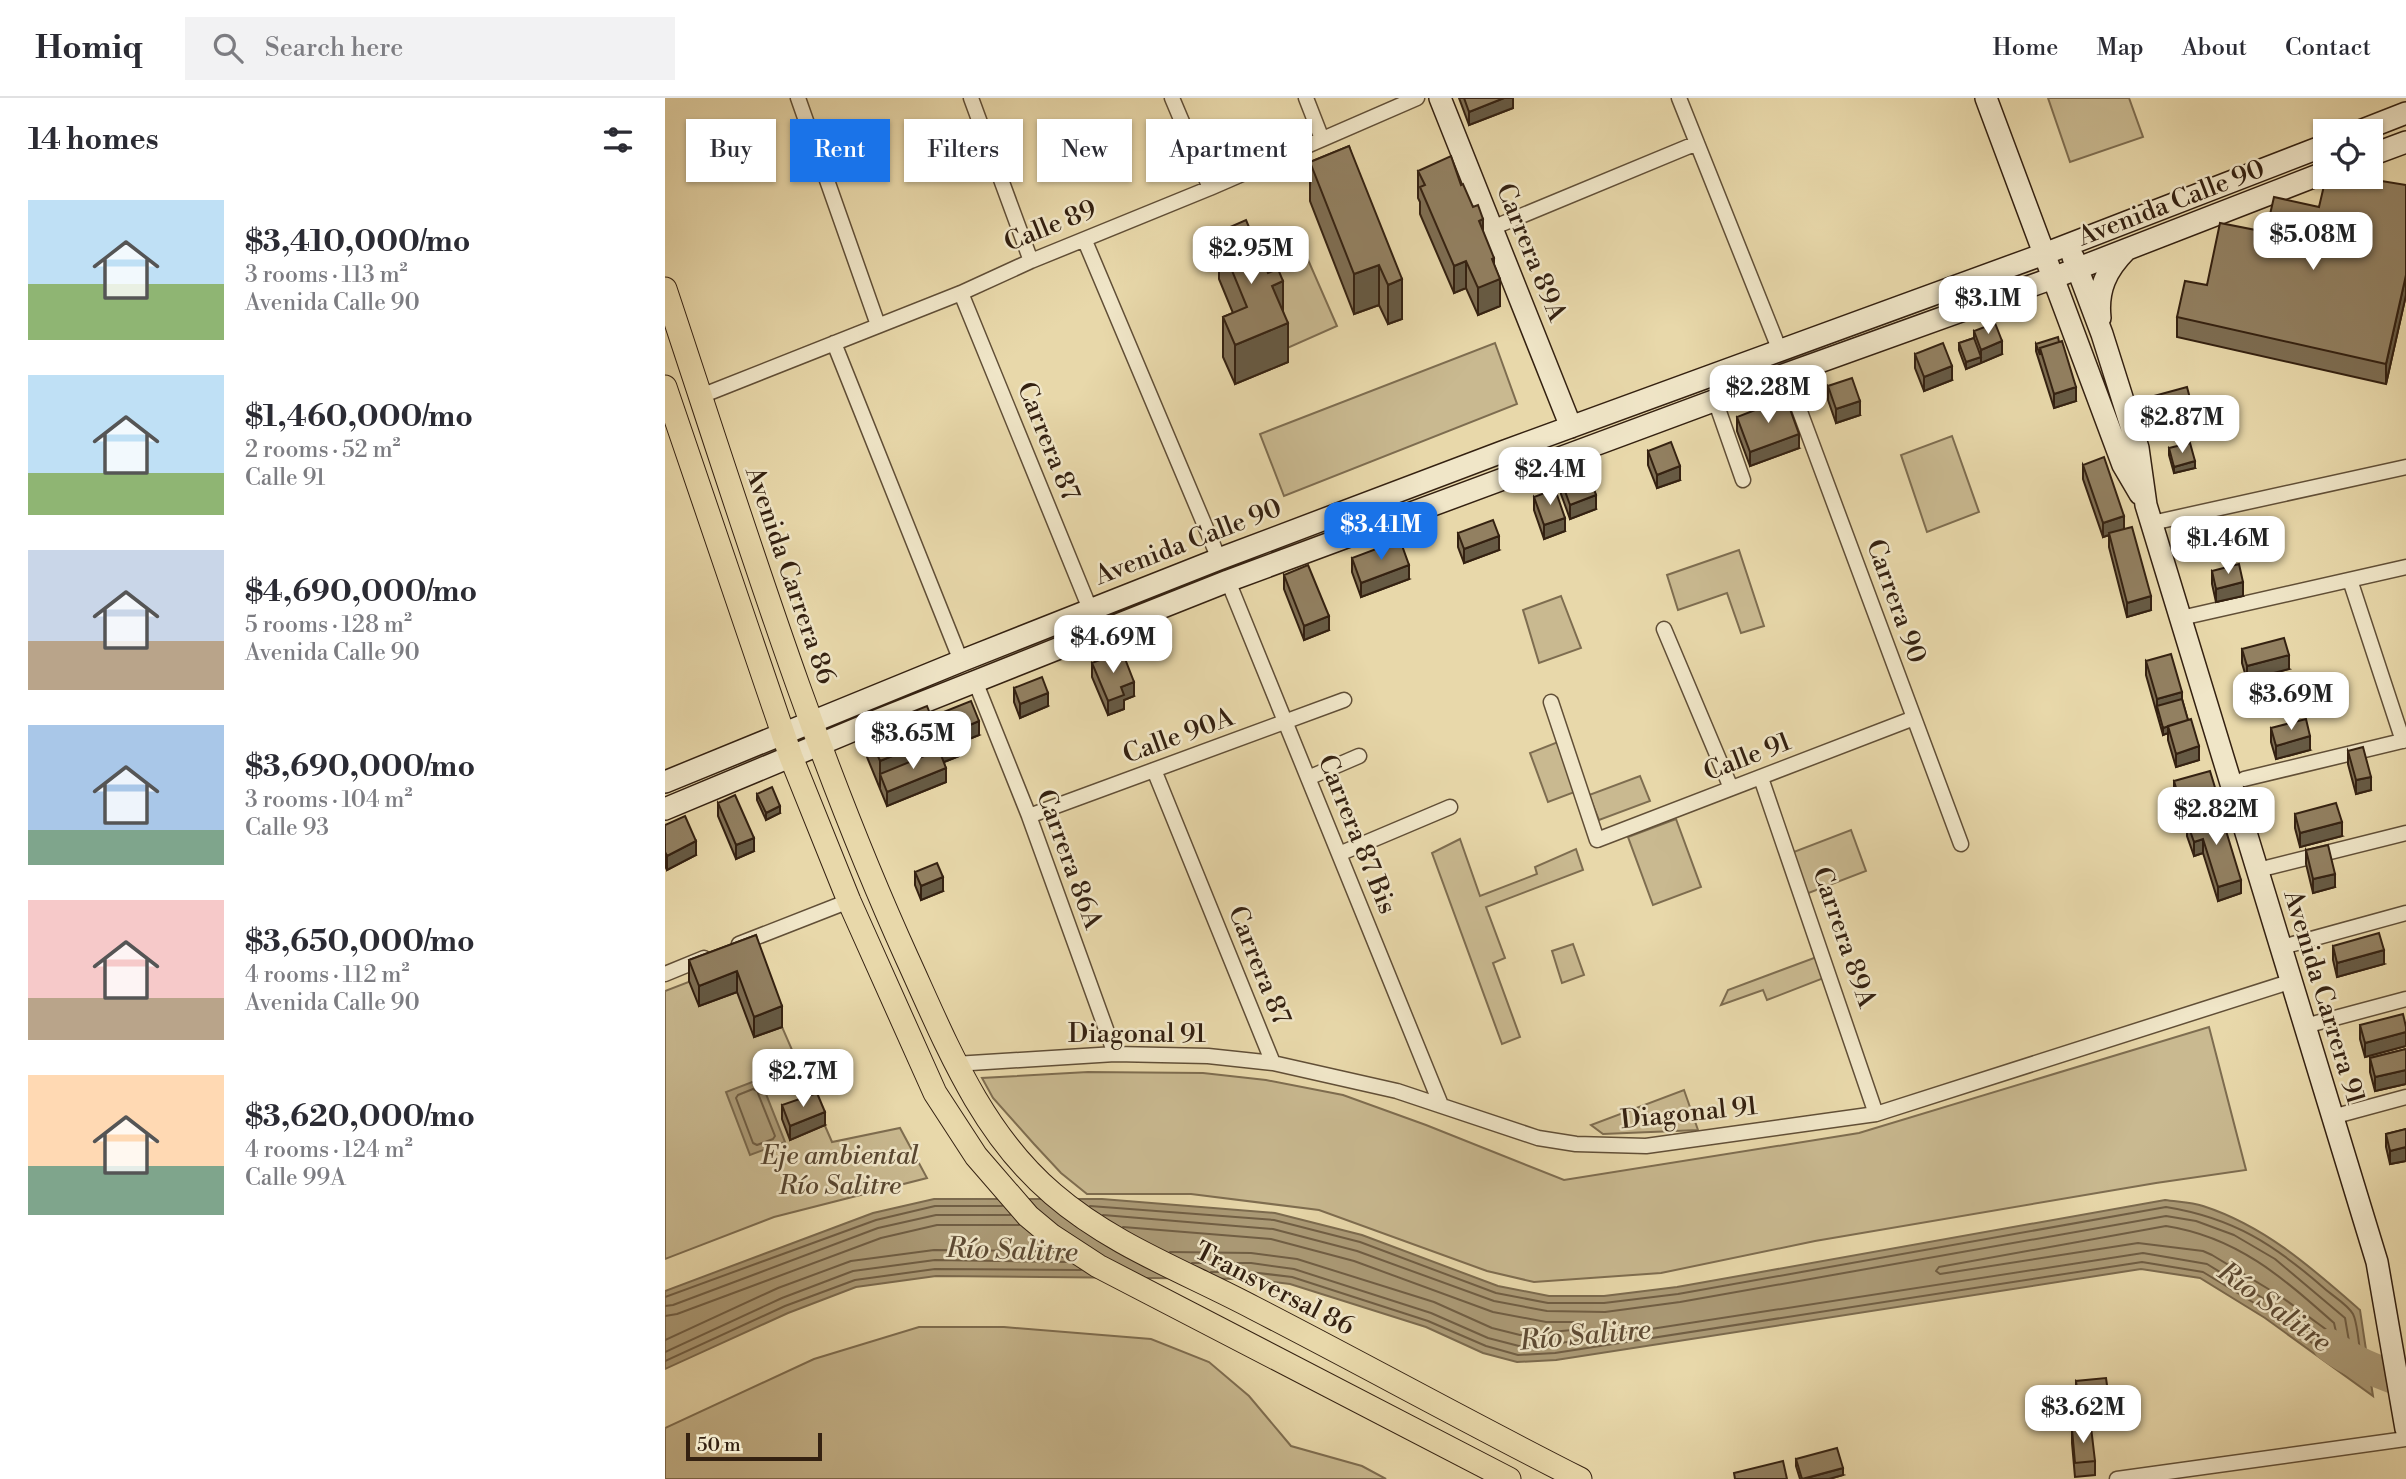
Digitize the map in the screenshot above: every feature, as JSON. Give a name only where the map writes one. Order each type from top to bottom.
[{"type":"main road","name":"Carrera 89A","points":[[1440,98],[1571,427]]},
{"type":"main road","name":"Avenida Carrera 91","points":[[1986,98],[2123,465],[2149,514]]},
{"type":"main road","points":[[2383,122],[2406,113]]},
{"type":"main road","points":[[2383,151],[2406,142]]},
{"type":"main road","name":"Avenida Calle 90","points":[[665,782],[1090,608],[1571,427],[2044,254],[2313,150]]},
{"type":"main road","name":"Avenida Calle 90","points":[[665,810],[975,681],[1228,581],[2053,278],[2313,177]]},
{"type":"main road","name":"Avenida Carrera 91","points":[[2068,245],[2102,334],[2138,448],[2149,514],[2382,1281],[2406,1427]]},
{"type":"main road","points":[[2102,334],[2099,306],[2103,282],[2109,270],[2128,248]]},
{"type":"main road","name":"Avenida Carrera 86","points":[[665,289],[811,721],[860,851],[955,1064],[978,1105]]},
{"type":"main road","points":[[667,402],[791,757],[849,901],[923,1070],[947,1115],[976,1156],[1028,1216],[1052,1237],[1097,1266],[1509,1479]]},
{"type":"main road","name":"Transversal 86","points":[[978,1105],[1005,1144],[1031,1174],[1104,1232],[1580,1479]]},
{"type":"street","points":[[798,98],[878,325]]},
{"type":"street","points":[[971,98],[1031,261]]},
{"type":"street","points":[[1172,98],[1210,188]]},
{"type":"street","points":[[1306,98],[1322,139]]},
{"type":"street","name":"Calle 89","points":[[701,396],[961,293],[1417,98]]},
{"type":"street","points":[[1679,98],[1780,351]]},
{"type":"street","points":[[1492,228],[1697,143]]},
{"type":"street","points":[[1085,241],[1219,559]]},
{"type":"street","name":"Carrera 87","points":[[961,293],[1090,608]]},
{"type":"street","points":[[834,343],[961,661]]},
{"type":"street","name":"Carrera 90","points":[[1786,374],[1961,844]]},
{"type":"street","points":[[1715,401],[1743,480]]},
{"type":"street","points":[[2149,514],[2406,467]]},
{"type":"street","points":[[2181,618],[2406,567]]},
{"type":"street","points":[[2245,779],[2404,741],[2350,580]]},
{"type":"street","name":"Carrera 87 Bis","points":[[1228,581],[1441,1105]]},
{"type":"street","points":[[1664,629],[1731,788]]},
{"type":"street","name":"Carrera 86A","points":[[975,681],[1029,817],[1115,1054]]},
{"type":"street","name":"Calle 90A","points":[[1029,817],[1344,700]]},
{"type":"street","name":"Calle 91","points":[[1551,702],[1597,840],[1914,718]]},
{"type":"street","points":[[1308,778],[1359,756]]},
{"type":"street","name":"Carrera 87","points":[[1154,770],[1273,1063]]},
{"type":"street","name":"Carrera 89A","points":[[1761,778],[1876,1114]]},
{"type":"street","points":[[1339,854],[1420,822],[1450,807]]},
{"type":"street","points":[[2258,870],[2406,833]]},
{"type":"street","points":[[665,974],[849,901]]},
{"type":"street","points":[[2281,947],[2406,913]]},
{"type":"street","name":"Diagonal 91","points":[[955,1064],[1115,1054],[1208,1056],[1273,1063],[1363,1082],[1538,1138],[1576,1144],[1646,1146],[1876,1114],[2292,981]]},
{"type":"street","points":[[2305,1026],[2406,999]]},
{"type":"street","points":[[2332,1117],[2406,1097]]},
{"type":"street","points":[[2117,1479],[2406,1438]]},
{"type":"green space","points":[[2048,98],[2129,98],[2143,137],[2070,162]]},
{"type":"green space","points":[[1302,246],[1337,326],[1283,350],[1249,269]]},
{"type":"green space","points":[[1495,343],[1517,404],[1284,496],[1260,434]]},
{"type":"green space","points":[[1952,436],[1979,512],[1927,532],[1901,455]]},
{"type":"green space","points":[[1739,550],[1764,626],[1741,633],[1727,593],[1678,610],[1667,575]]},
{"type":"green space","points":[[1561,596],[1581,648],[1539,663],[1523,610]]},
{"type":"green space","points":[[1563,740],[1580,790],[1548,802],[1530,753]]},
{"type":"green space","points":[[1640,776],[1650,801],[1599,820],[1589,795]]},
{"type":"green space","points":[[1676,819],[1701,887],[1653,905],[1628,837]]},
{"type":"green space","points":[[1851,830],[1866,871],[1806,894],[1791,853]]},
{"type":"green space","points":[[1460,839],[1480,896],[1537,874],[1535,867],[1576,849],[1583,870],[1486,907],[1505,958],[1493,963],[1520,1037],[1502,1044],[1432,853]]},
{"type":"green space","points":[[1573,944],[1584,975],[1562,983],[1552,951]]},
{"type":"green space","points":[[1822,955],[1829,976],[1767,1000],[1763,990],[1721,1005],[1728,990]]},
{"type":"green space","name":"Eje ambiental Río Salitre","points":[[756,956],[782,1027],[832,1142],[900,1128],[927,1178],[774,1217],[665,1259],[665,991]]},
{"type":"green space","points":[[2209,1027],[2246,1170],[1815,1241],[1661,1273],[1534,1282],[1487,1271],[1319,1210],[1191,1194],[1087,1194],[1061,1173],[1034,1144],[993,1098],[982,1078],[1088,1072],[1203,1073],[1266,1080],[1343,1095],[1564,1180],[1859,1133]]},
{"type":"green space","points":[[1684,1090],[1698,1130],[1603,1134],[1591,1125]]},
{"type":"green space","points":[[919,1327],[1004,1327],[1151,1339],[1209,1362],[1249,1396],[1291,1446],[1362,1466],[1386,1479],[665,1479],[665,1428],[814,1359]]},
{"type":"water","points":[[778,1060],[786,1066],[785,1073],[791,1076],[793,1083],[782,1091],[775,1090],[771,1084],[773,1080],[768,1065]]},
{"type":"water","points":[[760,1079],[785,1142],[750,1155],[726,1092]]},
{"type":"water","points":[[934,1199],[1102,1199],[1275,1213],[1362,1235],[1498,1286],[1549,1296],[1604,1296],[1677,1287],[2165,1200],[2189,1203],[2226,1214],[2267,1237],[2306,1264],[2360,1310],[2373,1396],[2265,1318],[2200,1278],[2141,1269],[1556,1360],[1517,1362],[1483,1353],[1426,1327],[1290,1284],[1250,1279],[936,1276],[856,1287],[788,1313],[665,1369],[665,1291],[873,1213]]},
{"type":"building","points":[[1464,98],[1504,98],[1469,112]]},
{"type":"building","points":[[1349,146],[1402,279],[1388,285],[1379,265],[1354,274],[1312,161]]},
{"type":"building","points":[[1451,156],[1461,185],[1463,184],[1473,207],[1478,205],[1483,219],[1479,221],[1500,279],[1478,288],[1466,261],[1454,266],[1420,187],[1425,185],[1418,171]]},
{"type":"building","points":[[2383,181],[2406,185],[2406,275],[2386,364],[2177,317],[2185,281],[2207,285],[2220,223],[2266,232],[2274,197],[2319,207],[2323,189],[2383,189]]},
{"type":"building","points":[[1246,220],[1268,273],[1278,269],[1283,281],[1272,286],[1288,323],[1235,345],[1223,317],[1247,307],[1219,239],[1224,237],[1221,231]]},
{"type":"building","points":[[1995,323],[2002,341],[1981,350],[1974,331]]},
{"type":"building","points":[[2058,337],[2059,342],[2040,348],[2040,355],[2036,344]]},
{"type":"building","points":[[1974,338],[1981,357],[1966,362],[1959,343]]},
{"type":"building","points":[[2062,341],[2076,387],[2054,394],[2040,348]]},
{"type":"building","points":[[1943,343],[1952,366],[1924,377],[1915,354]]},
{"type":"building","points":[[1852,378],[1860,401],[1836,409],[1828,386]]},
{"type":"building","points":[[2187,387],[2192,406],[2149,418],[2143,399]]},
{"type":"building","points":[[1786,398],[1799,434],[1750,452],[1737,417]]},
{"type":"building","points":[[1671,442],[1680,466],[1657,475],[1648,451]]},
{"type":"building","points":[[2190,443],[2195,461],[2174,467],[2169,448]]},
{"type":"building","points":[[2104,457],[2124,516],[2103,523],[2083,465]]},
{"type":"building","points":[[1588,471],[1596,495],[1570,505],[1561,480]]},
{"type":"building","points":[[1555,489],[1565,518],[1544,525],[1534,497]]},
{"type":"building","points":[[1493,520],[1499,536],[1464,549],[1458,533]]},
{"type":"building","points":[[2132,527],[2151,596],[2127,603],[2109,533]]},
{"type":"building","points":[[1400,540],[1409,565],[1361,583],[1352,558]]},
{"type":"building","points":[[2239,564],[2243,582],[2216,589],[2212,571]]},
{"type":"building","points":[[1308,565],[1329,616],[1304,626],[1284,575]]},
{"type":"building","points":[[2284,638],[2289,655],[2247,666],[2242,649]]},
{"type":"building","points":[[1122,651],[1134,682],[1121,687],[1124,695],[1108,701],[1092,663]]},
{"type":"building","points":[[2171,654],[2182,692],[2157,699],[2146,661]]},
{"type":"building","points":[[1042,677],[1048,693],[1020,704],[1014,688]]},
{"type":"building","points":[[2182,699],[2188,720],[2163,728],[2157,706]]},
{"type":"building","points":[[971,701],[979,721],[956,731],[959,743],[939,750],[939,737],[931,717]]},
{"type":"building","points":[[927,706],[939,737],[880,761],[867,730]]},
{"type":"building","points":[[2191,719],[2199,746],[2176,754],[2168,726]]},
{"type":"building","points":[[2306,719],[2310,736],[2276,746],[2271,728]]},
{"type":"building","points":[[2363,747],[2371,777],[2356,780],[2348,751]]},
{"type":"building","points":[[939,750],[946,768],[887,792],[880,774]]},
{"type":"building","points":[[2210,771],[2217,794],[2181,805],[2174,781]]},
{"type":"building","points":[[772,787],[780,806],[766,813],[757,794]]},
{"type":"building","points":[[735,795],[754,838],[736,845],[718,803]]},
{"type":"building","points":[[2336,803],[2342,822],[2300,833],[2295,814]]},
{"type":"building","points":[[2220,811],[2241,880],[2218,887],[2203,839],[2194,842],[2187,822]]},
{"type":"building","points":[[685,816],[696,841],[667,856],[665,825]]},
{"type":"building","points":[[2328,845],[2335,874],[2313,879],[2306,850]]},
{"type":"building","points":[[937,863],[943,877],[921,886],[915,872]]},
{"type":"building","points":[[2379,933],[2384,950],[2337,963],[2333,946]]},
{"type":"building","points":[[756,935],[782,1006],[754,1017],[737,971],[699,986],[689,960]]},
{"type":"building","points":[[2403,1014],[2406,1032],[2365,1043],[2360,1025]]},
{"type":"building","points":[[2406,1049],[2406,1070],[2375,1077],[2370,1058]]},
{"type":"building","points":[[817,1093],[825,1112],[790,1126],[782,1105]]},
{"type":"building","points":[[2406,1129],[2406,1147],[2390,1151],[2386,1134]]},
{"type":"building","points":[[2106,1378],[2110,1407],[2080,1412],[2076,1381]]},
{"type":"building","points":[[2091,1427],[2095,1461],[2075,1463],[2072,1429]]},
{"type":"building","points":[[1837,1448],[1843,1468],[1802,1479],[1796,1459]]},
{"type":"building","points":[[1783,1461],[1787,1479],[1735,1479],[1734,1473]]},
{"type":"waterway","name":"Río Salitre","points":[[2329,1345],[2356,1362],[2406,1382]]}]
